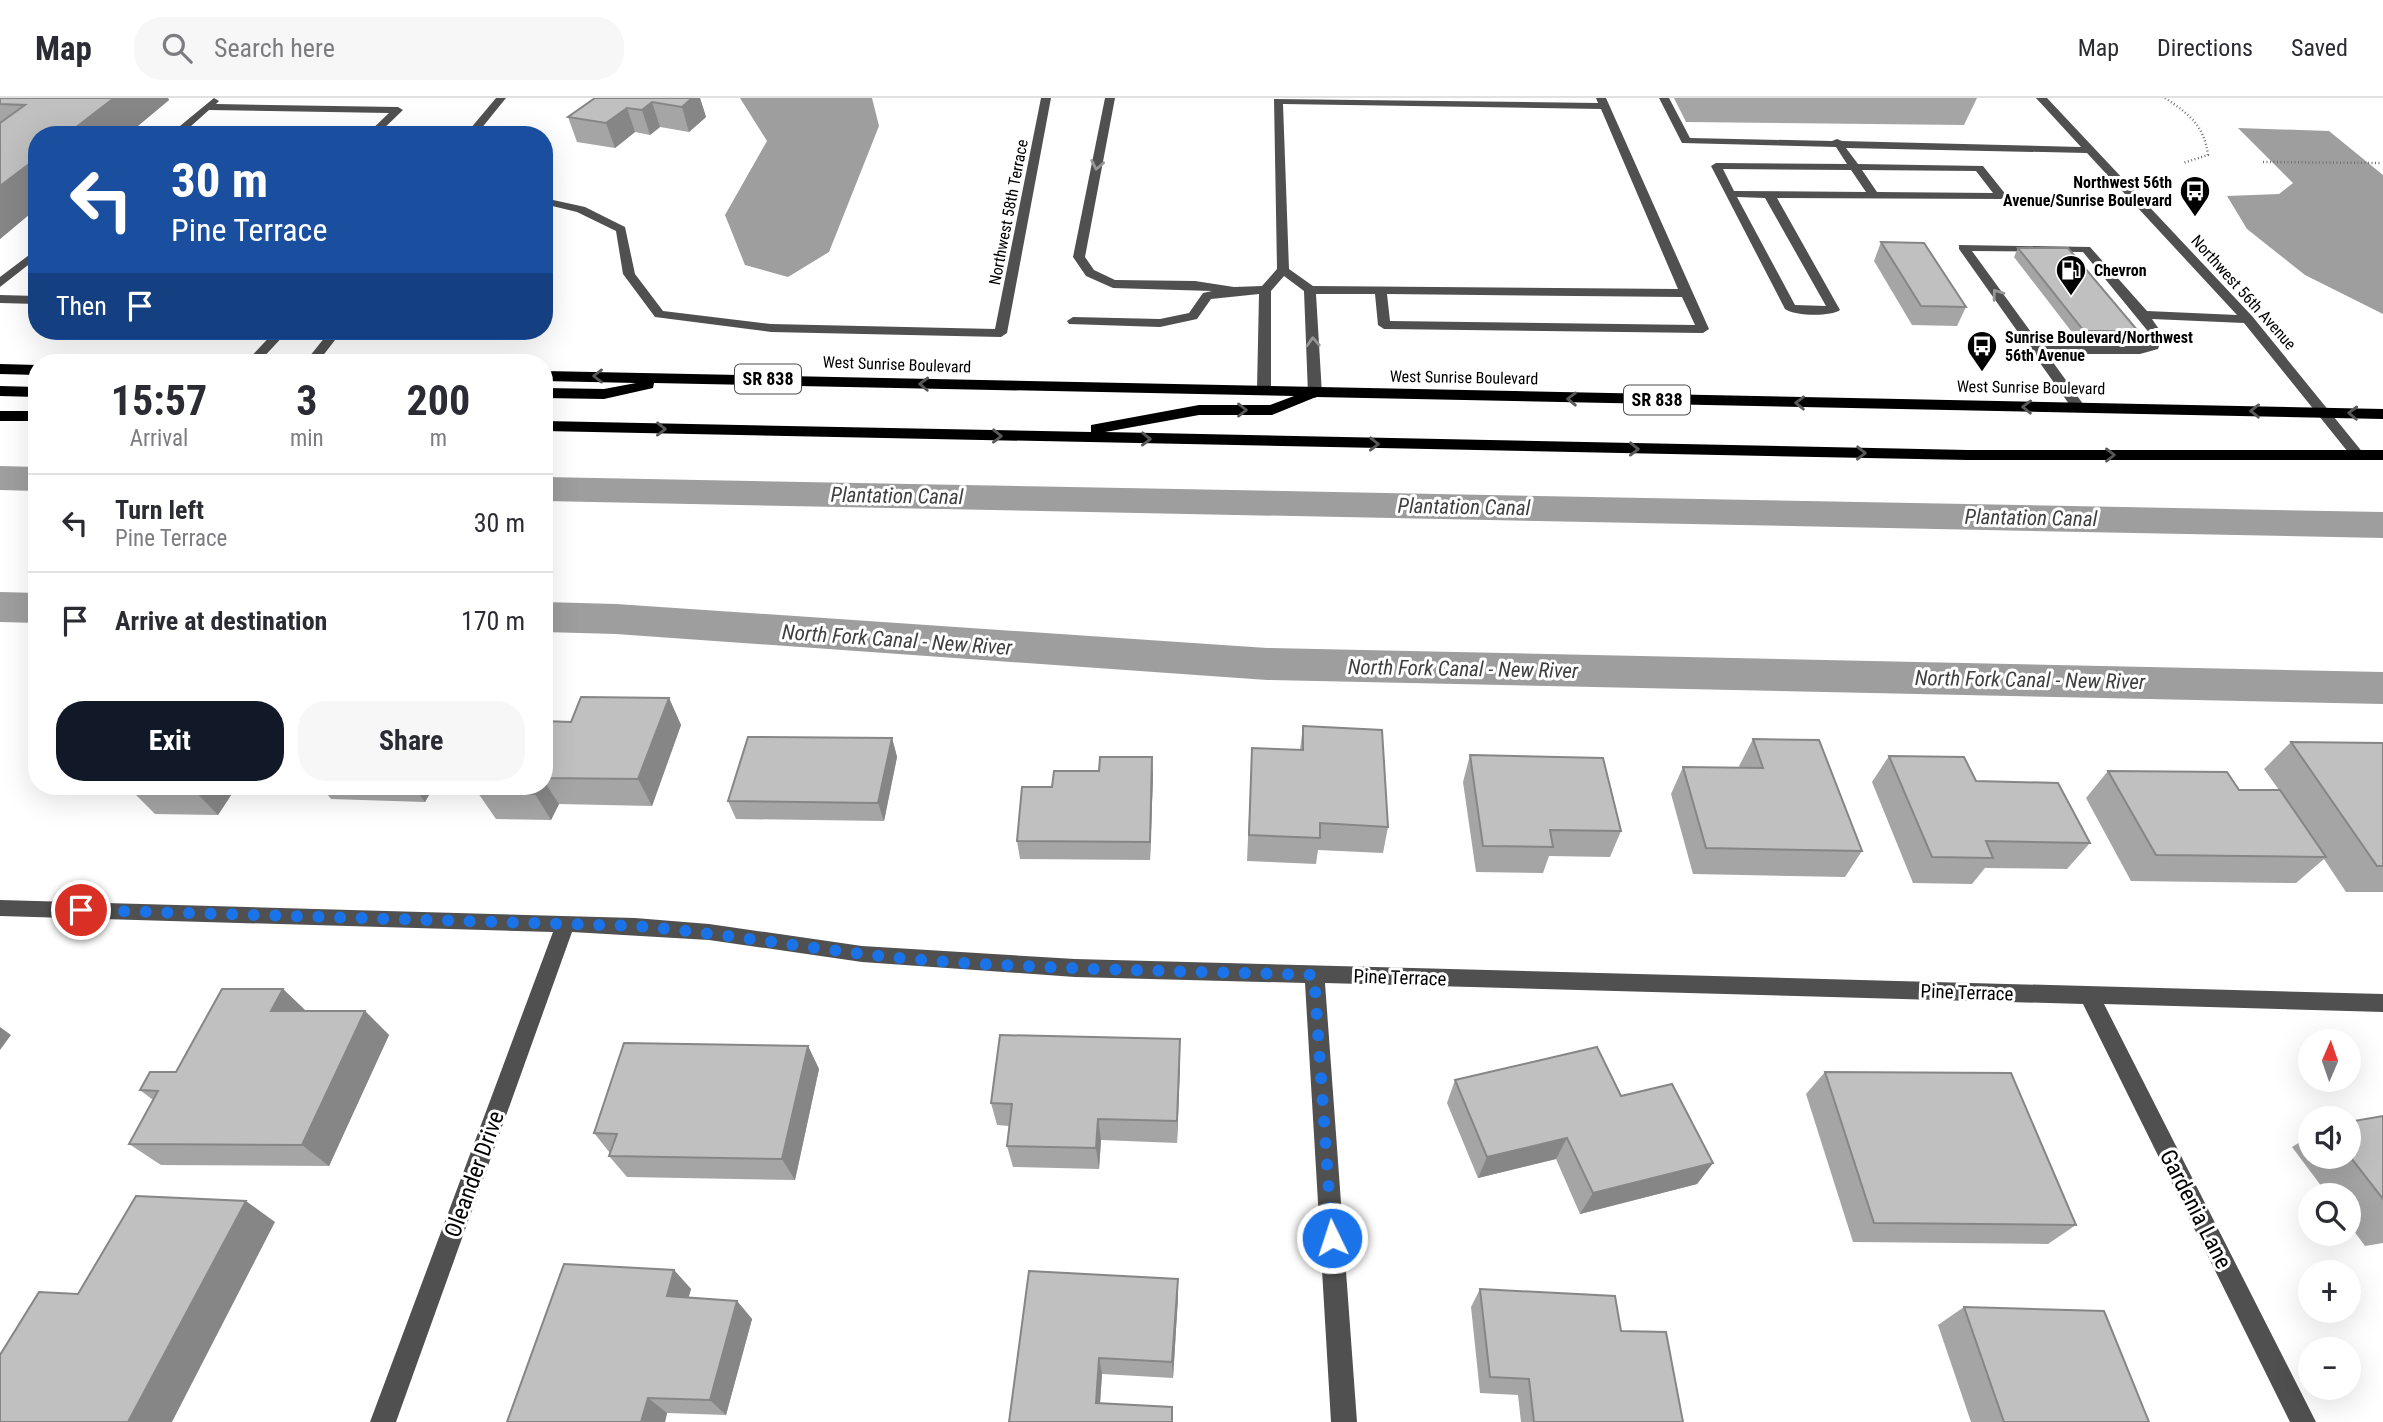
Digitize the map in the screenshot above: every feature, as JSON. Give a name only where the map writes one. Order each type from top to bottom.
[{"type":"highway","points":[[0,369],[28,370]]},
{"type":"highway","name":"West Sunrise Boulevard","points":[[553,376],[1264,390],[1315,394],[2383,414]]},
{"type":"highway","points":[[553,393],[604,394],[680,377]]},
{"type":"highway","points":[[0,391],[28,392]]},
{"type":"highway","points":[[1054,438],[1199,410],[1272,410],[1315,394]]},
{"type":"highway","points":[[0,415],[28,416]]},
{"type":"highway","points":[[553,426],[1954,455],[2383,455]]},
{"type":"street","points":[[185,126],[218,98]]},
{"type":"street","points":[[478,126],[501,98]]},
{"type":"street","name":"Northwest 58th Terrace","points":[[553,203],[581,209],[621,229],[629,274],[659,314],[771,328],[1001,332],[1046,98]]},
{"type":"street","points":[[1110,98],[1079,257],[1090,273],[1113,285],[1195,285],[1234,291]]},
{"type":"street","points":[[1664,98],[1686,141],[1837,142],[2089,150]]},
{"type":"street","name":"Northwest 56th Avenue","points":[[2041,98],[2248,318],[2357,454]]},
{"type":"street","points":[[1264,390],[1265,290],[1283,270],[1278,101],[1603,102],[1703,329],[1384,325],[1381,290]]},
{"type":"street","points":[[207,107],[398,110],[381,126]]},
{"type":"street","points":[[1837,142],[1874,195]]},
{"type":"street","points":[[1730,194],[1769,194],[2001,196],[1979,168],[1716,166],[1730,194],[1791,309],[1834,310],[1769,194]]},
{"type":"street","points":[[2037,350],[2140,350],[2153,346],[2157,335],[2086,250],[1963,247],[2037,350],[2079,408]]},
{"type":"street","points":[[0,283],[28,260]]},
{"type":"street","points":[[1283,270],[1310,289],[1686,293]]},
{"type":"street","points":[[1310,289],[1315,394]]},
{"type":"street","points":[[1073,321],[1160,323],[1193,316],[1207,296],[1234,291],[1265,290]]},
{"type":"street","points":[[0,299],[28,300]]},
{"type":"street","points":[[2143,315],[2248,318]]},
{"type":"street","points":[[260,354],[273,340]]},
{"type":"street","points":[[317,354],[329,340]]},
{"type":"street","name":"Pine Terrace","points":[[0,908],[635,926],[709,932],[862,954],[936,961],[1314,975],[2383,1003]]},
{"type":"street","name":"Oleander Drive","points":[[383,1422],[565,925]]},
{"type":"street","points":[[1314,975],[1344,1422]]},
{"type":"street","name":"Gardenia Lane","points":[[2089,995],[2303,1422]]},
{"type":"path","points":[[2165,98],[2198,121],[2206,133],[2208,155],[2183,163]]},
{"type":"path","points":[[2263,162],[2381,163]]},
{"type":"shaded area","points":[[740,98],[872,98],[879,126],[829,252],[788,277],[745,265],[725,215],[767,141]]},
{"type":"shaded area","points":[[2238,128],[2329,131],[2383,175],[2383,314],[2305,275],[2247,229],[2227,196],[2279,194],[2293,183]]},
{"type":"building","points":[[0,98],[114,98],[78,126],[28,126],[28,165],[0,186],[0,123],[25,105],[0,104]]},
{"type":"building","points":[[595,98],[692,98],[682,107],[652,102],[642,110],[627,108],[606,123],[568,117]]},
{"type":"building","points":[[1881,242],[1924,243],[1966,307],[1921,306]]},
{"type":"building","points":[[2018,248],[2068,248],[2138,331],[2084,331]]},
{"type":"building","points":[[581,697],[669,698],[638,779],[553,778],[553,721],[571,722]]},
{"type":"building","points":[[1303,726],[1382,730],[1388,827],[1320,823],[1320,838],[1249,835],[1252,748],[1303,750]]},
{"type":"building","points":[[748,737],[892,738],[878,803],[728,801]]},
{"type":"building","points":[[1753,739],[1819,740],[1862,851],[1706,848],[1683,767],[1763,768]]},
{"type":"building","points":[[2291,742],[2383,743],[2383,866],[2377,866]]},
{"type":"building","points":[[1470,755],[1603,758],[1621,831],[1550,830],[1553,847],[1483,846]]},
{"type":"building","points":[[1889,756],[1964,757],[1976,781],[2058,783],[2090,843],[1986,841],[1993,858],[1932,857]]},
{"type":"building","points":[[1100,757],[1152,757],[1150,842],[1017,841],[1022,787],[1052,787],[1054,771],[1099,771]]},
{"type":"building","points":[[2108,771],[2227,772],[2239,790],[2280,790],[2326,857],[2156,855]]},
{"type":"building","points":[[222,989],[283,989],[271,1011],[365,1011],[302,1145],[129,1144],[158,1091],[140,1090],[150,1072],[176,1072]]},
{"type":"building","points":[[1000,1035],[1180,1039],[1177,1121],[1098,1119],[1096,1148],[1007,1146],[1012,1104],[991,1103]]},
{"type":"building","points":[[624,1043],[808,1046],[782,1159],[609,1156],[617,1134],[594,1133]]},
{"type":"building","points":[[1597,1047],[1621,1096],[1672,1084],[1713,1163],[1593,1193],[1567,1138],[1487,1157],[1455,1080]]},
{"type":"building","points":[[1825,1072],[2011,1073],[2076,1225],[1874,1223]]},
{"type":"building","points":[[2383,1116],[2383,1199],[2360,1169],[2361,1120]]},
{"type":"building","points":[[136,1196],[246,1201],[128,1422],[0,1422],[0,1355],[39,1292],[78,1294]]},
{"type":"building","points":[[564,1264],[674,1270],[667,1296],[737,1301],[710,1400],[648,1398],[641,1422],[507,1422]]},
{"type":"building","points":[[1029,1271],[1178,1279],[1172,1362],[1099,1358],[1096,1403],[1172,1407],[1172,1422],[1009,1422]]},
{"type":"building","points":[[1480,1289],[1615,1296],[1621,1331],[1666,1332],[1683,1422],[1534,1422],[1529,1379],[1490,1377]]},
{"type":"building","points":[[1964,1307],[2104,1311],[2149,1422],[2004,1422]]},
{"type":"waterway","name":"Plantation Canal","points":[[0,478],[28,479]]},
{"type":"waterway","name":"Plantation Canal","points":[[553,489],[2383,525]]},
{"type":"waterway","name":"North Fork Canal - New River","points":[[0,607],[28,608]]},
{"type":"waterway","name":"North Fork Canal - New River","points":[[553,617],[616,619],[1267,664],[2383,688]]},
{"type":"place","name":"Northwest 56th Avenue/Sunrise Boulevard","points":[[2195,218]]},
{"type":"place","name":"Chevron","points":[[2071,297]]},
{"type":"place","name":"Sunrise Boulevard/Northwest 56th Avenue","points":[[1982,373]]},
{"type":"route","points":[[81,910],[635,926],[709,932],[862,954],[936,961],[1314,975],[1332,1238]]}]
